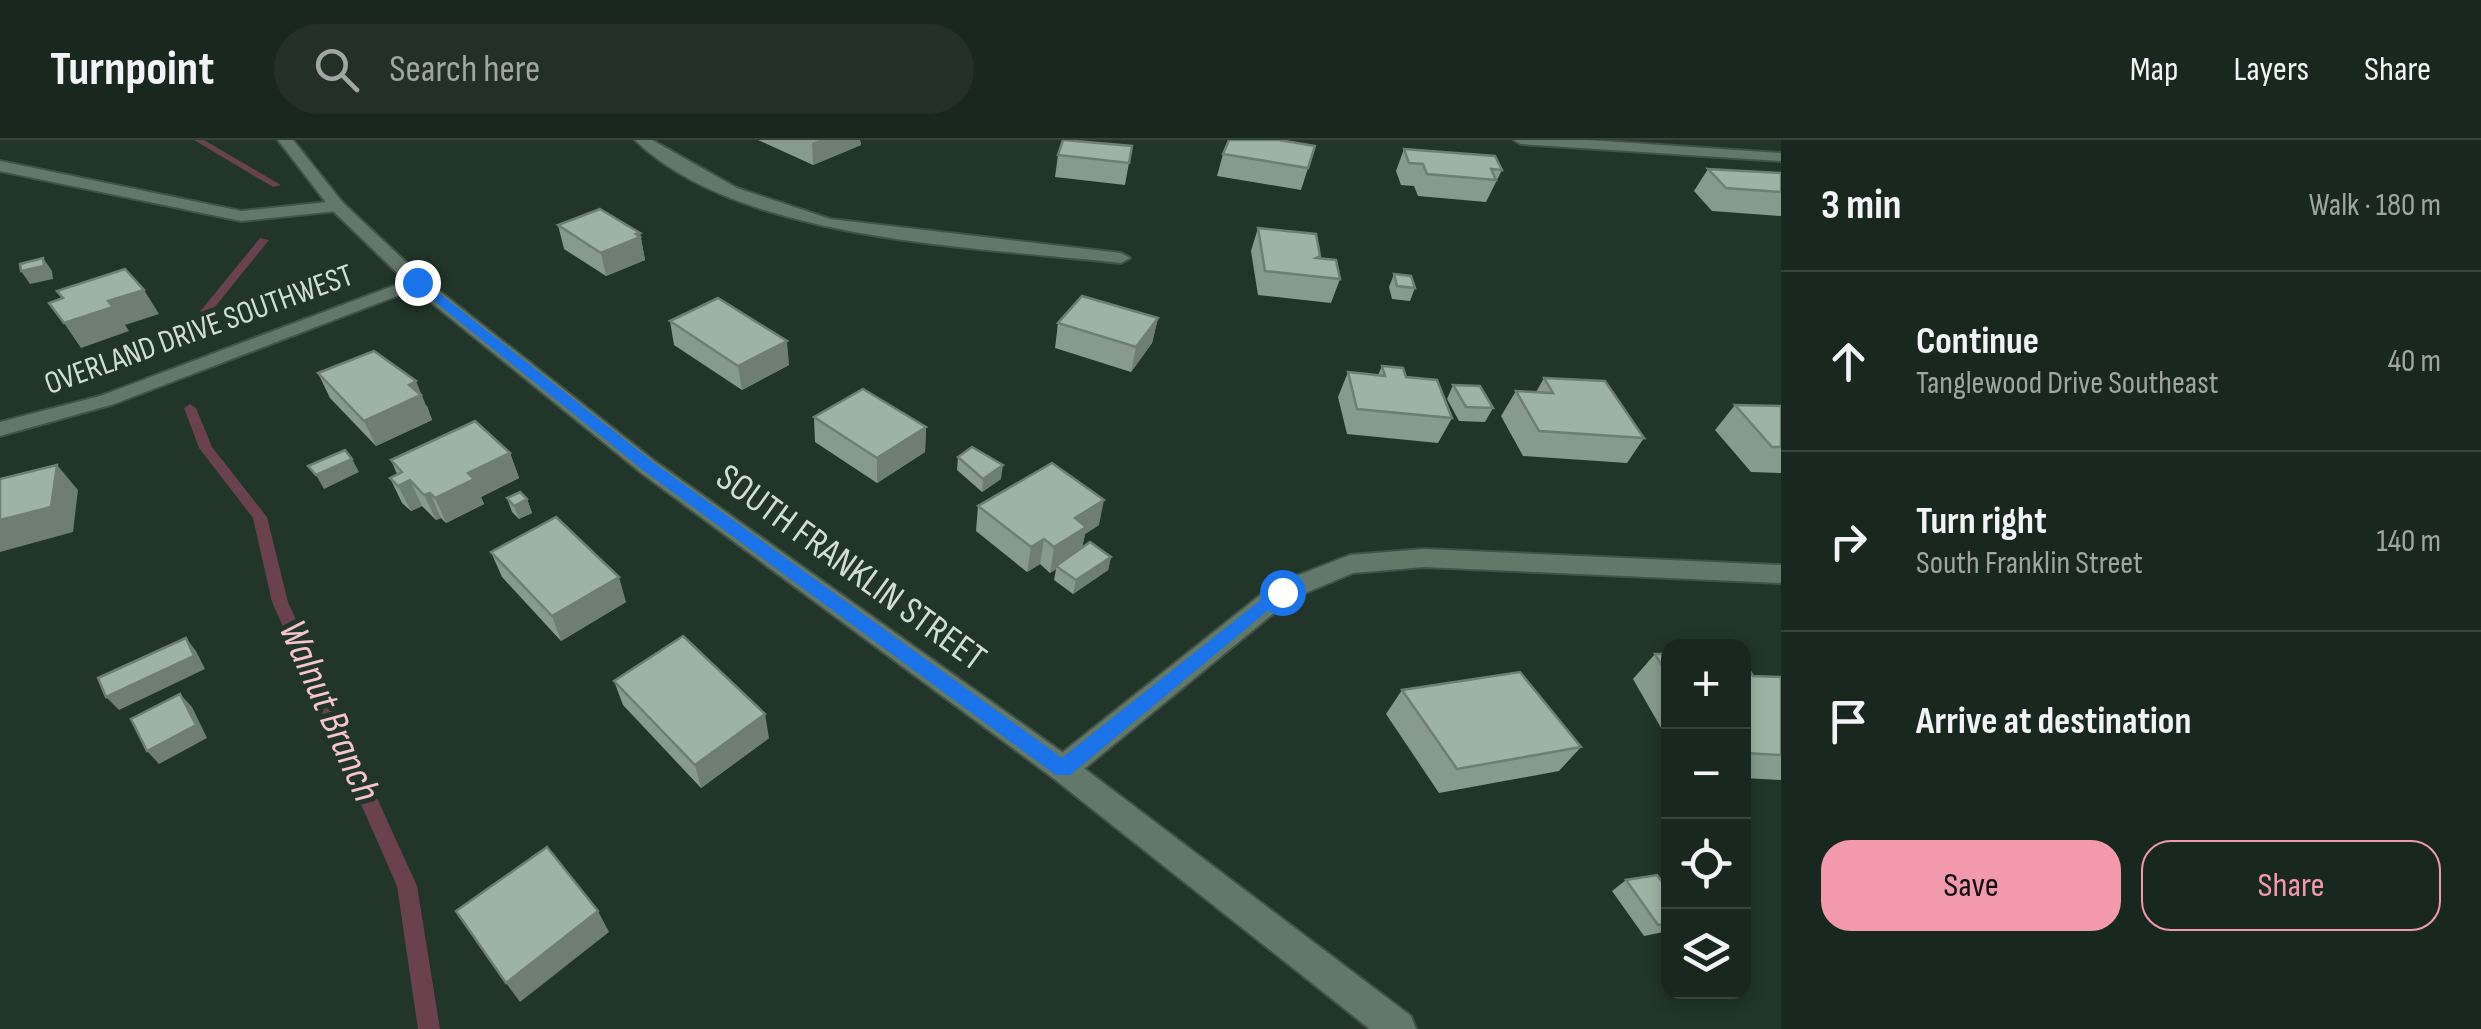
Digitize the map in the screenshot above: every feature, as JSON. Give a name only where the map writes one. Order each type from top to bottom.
[{"type":"street","name":"SOUTH FRANKLIN STREET","points":[[285,140],[337,206],[417,282],[648,467],[1063,769],[1398,1029]]},
{"type":"street","points":[[642,140],[695,176],[787,214],[830,224],[1121,258]]},
{"type":"street","points":[[1521,140],[1781,157]]},
{"type":"street","points":[[0,166],[241,216],[337,206]]},
{"type":"street","name":"OVERLAND DRIVE SOUTHWEST","points":[[0,430],[107,400],[417,282]]},
{"type":"street","points":[[1063,769],[1282,592],[1350,564],[1424,558],[1781,574]]},
{"type":"building","points":[[1063,140],[1132,146],[1129,163],[1058,155]]},
{"type":"building","points":[[1229,140],[1279,140],[1315,146],[1308,168],[1223,154]]},
{"type":"building","points":[[1404,149],[1495,156],[1502,170],[1491,169],[1496,180],[1427,174],[1423,164],[1409,163]]},
{"type":"building","points":[[1708,169],[1781,173],[1781,192],[1726,188]]},
{"type":"building","points":[[600,209],[640,233],[636,234],[640,237],[601,253],[558,225]]},
{"type":"building","points":[[1258,228],[1316,234],[1320,256],[1316,258],[1336,260],[1340,279],[1265,271]]},
{"type":"building","points":[[43,258],[44,266],[21,271],[20,264]]},
{"type":"building","points":[[125,269],[144,290],[108,301],[113,307],[64,323],[49,303],[63,298],[57,291]]},
{"type":"building","points":[[1394,274],[1411,276],[1415,288],[1397,286]]},
{"type":"building","points":[[1082,296],[1158,318],[1136,347],[1058,323]]},
{"type":"building","points":[[718,298],[787,341],[738,366],[670,321]]},
{"type":"building","points":[[374,351],[416,381],[409,385],[421,395],[364,421],[318,373]]},
{"type":"building","points":[[1382,366],[1403,368],[1406,377],[1437,380],[1452,418],[1357,409],[1348,372],[1385,376]]},
{"type":"building","points":[[1544,378],[1605,381],[1644,438],[1539,431],[1516,391],[1553,393]]},
{"type":"building","points":[[1453,385],[1480,386],[1493,408],[1466,407]]},
{"type":"building","points":[[863,389],[926,427],[877,458],[814,417]]},
{"type":"building","points":[[1735,405],[1781,406],[1781,447],[1772,447]]},
{"type":"building","points":[[475,421],[510,453],[468,473],[474,479],[435,498],[430,493],[424,495],[410,480],[398,486],[390,478],[402,472],[391,460]]},
{"type":"building","points":[[972,447],[1003,465],[983,479],[958,457]]},
{"type":"building","points":[[345,450],[352,459],[316,475],[308,466]]},
{"type":"building","points":[[1052,463],[1104,500],[1075,518],[1086,527],[1054,547],[1044,539],[1031,547],[978,506]]},
{"type":"building","points":[[57,465],[51,507],[0,520],[0,479]]},
{"type":"building","points":[[520,492],[527,499],[514,506],[507,498]]},
{"type":"building","points":[[556,517],[619,577],[552,616],[491,552]]},
{"type":"building","points":[[1090,542],[1111,557],[1076,580],[1056,566]]},
{"type":"building","points":[[683,636],[765,714],[695,765],[614,681]]},
{"type":"building","points":[[186,638],[194,656],[106,697],[98,678]]},
{"type":"building","points":[[1520,672],[1581,747],[1457,769],[1402,690]]},
{"type":"building","points":[[1751,673],[1781,677],[1781,755],[1751,753]]},
{"type":"building","points":[[180,694],[196,725],[147,751],[131,719]]},
{"type":"building","points":[[547,847],[598,911],[506,983],[456,911]]},
{"type":"building","points":[[1657,875],[1661,880],[1661,924],[1658,925],[1626,880]]},
{"type":"waterway","name":"Walnut Branch","points":[[198,140],[276,185]]},
{"type":"waterway","name":"Walnut Branch","points":[[185,337],[264,240]]},
{"type":"waterway","name":"Walnut Branch","points":[[190,408],[206,448],[260,517],[280,602],[407,886],[429,1029]]},
{"type":"route","points":[[417,282],[648,467],[1063,769],[1282,592]]}]
